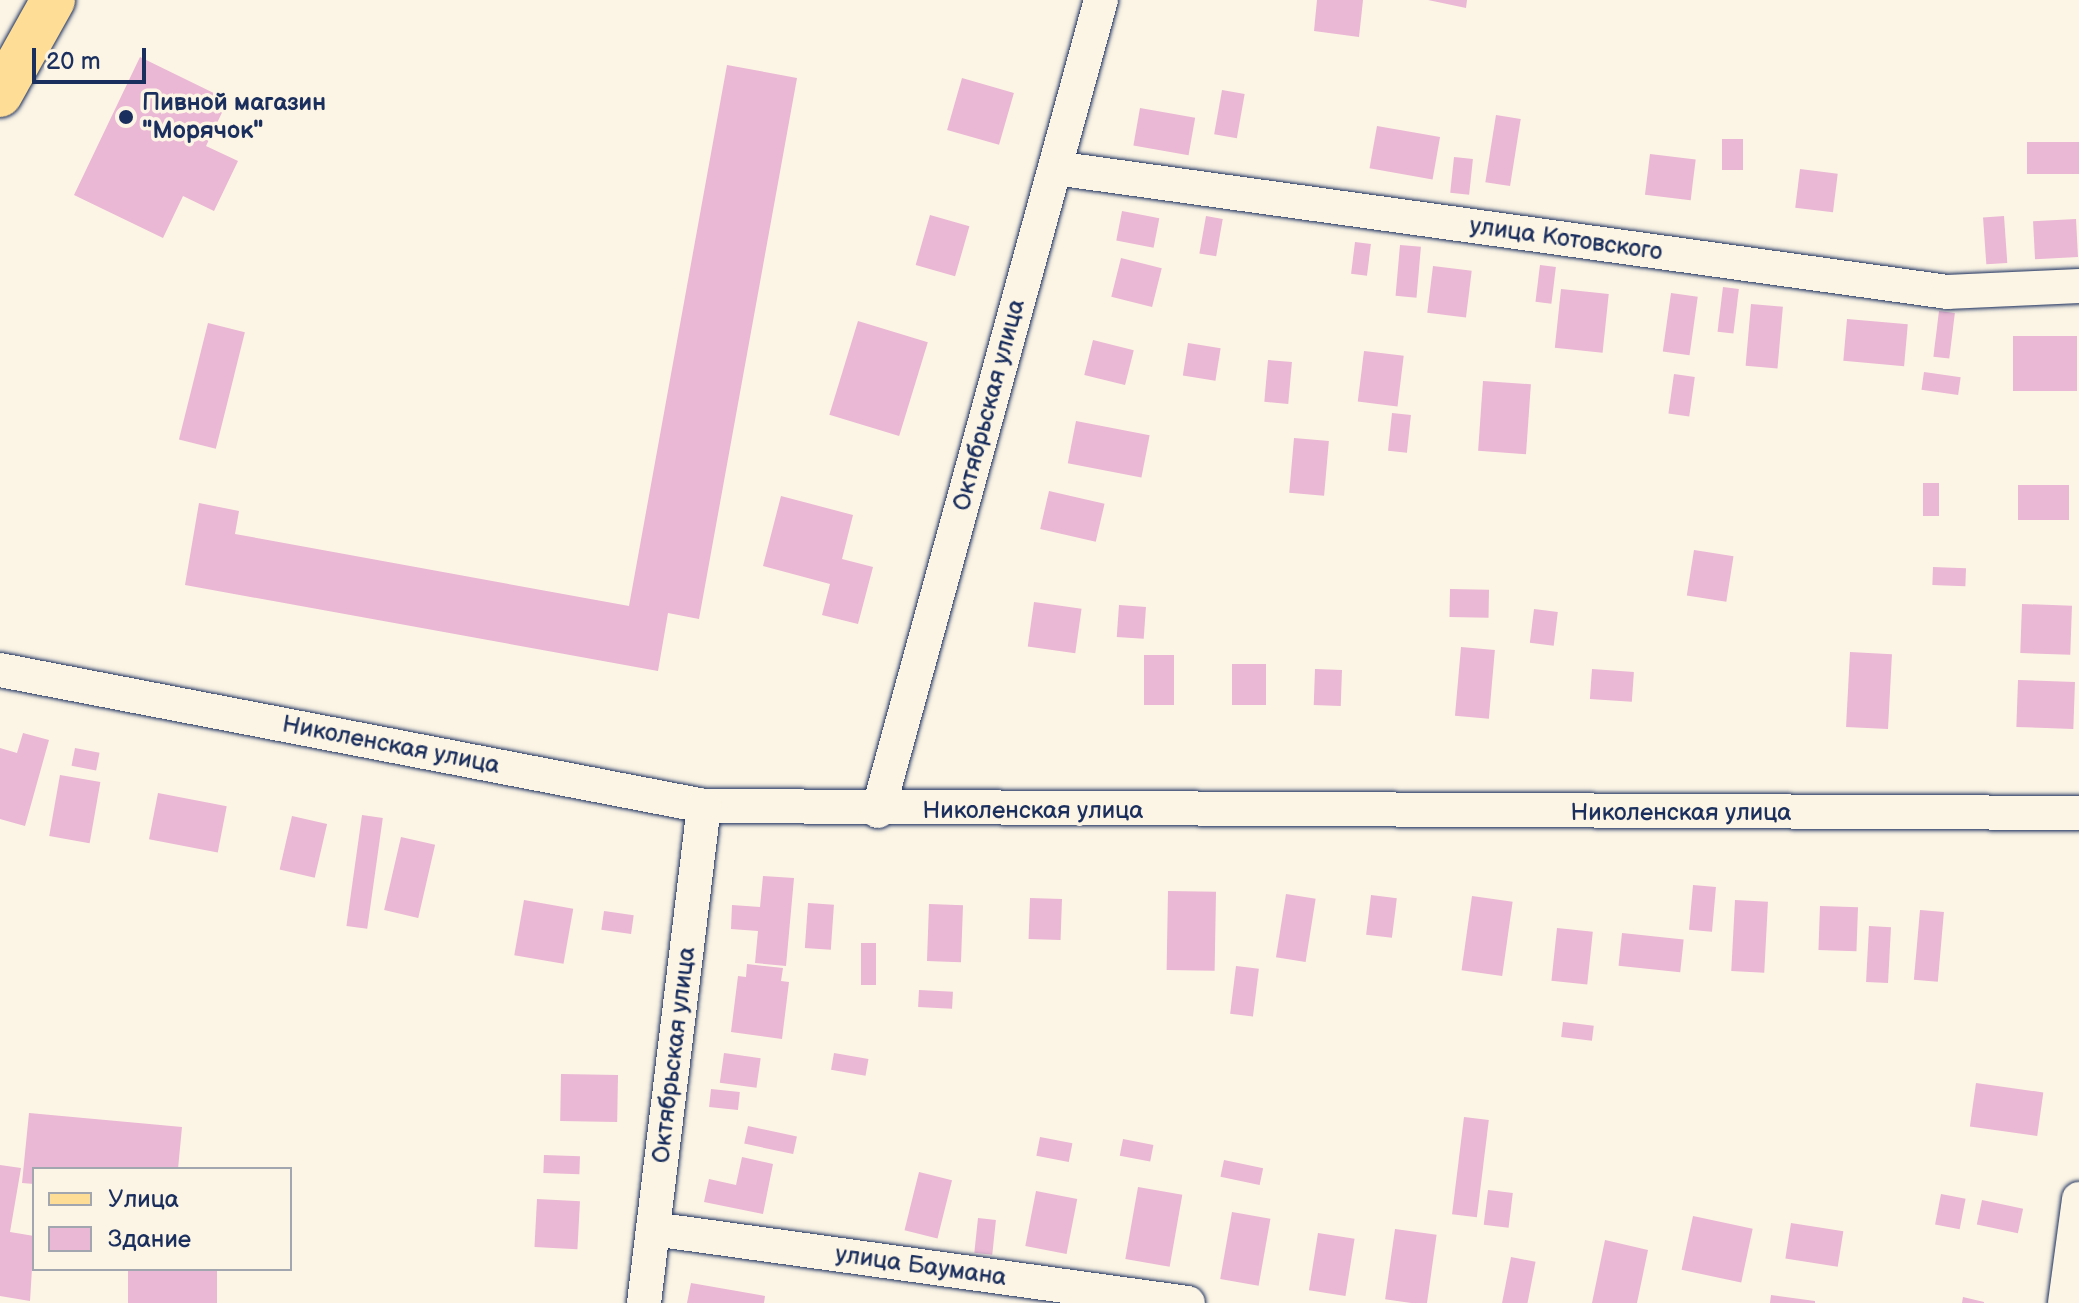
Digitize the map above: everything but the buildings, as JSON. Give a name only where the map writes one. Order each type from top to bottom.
[{"type":"main road","points":[[0,95],[53,0]]},
{"type":"street","name":"Октябрьская улица","points":[[878,811],[1101,0]]},
{"type":"street","name":"улица Котовского","points":[[1055,168],[1947,292],[2079,286]]},
{"type":"street","name":"Николенская улица","points":[[0,670],[704,806],[878,811],[2079,813]]},
{"type":"street","name":"Октябрьская улица","points":[[644,1303],[704,806]]},
{"type":"street","points":[[2071,1291],[2079,1199]]},
{"type":"street","name":"улица Баумана","points":[[653,1229],[1188,1303]]},
{"type":"place","name":"Пивной магазин \"Морячок\"","points":[[126,117]]}]
